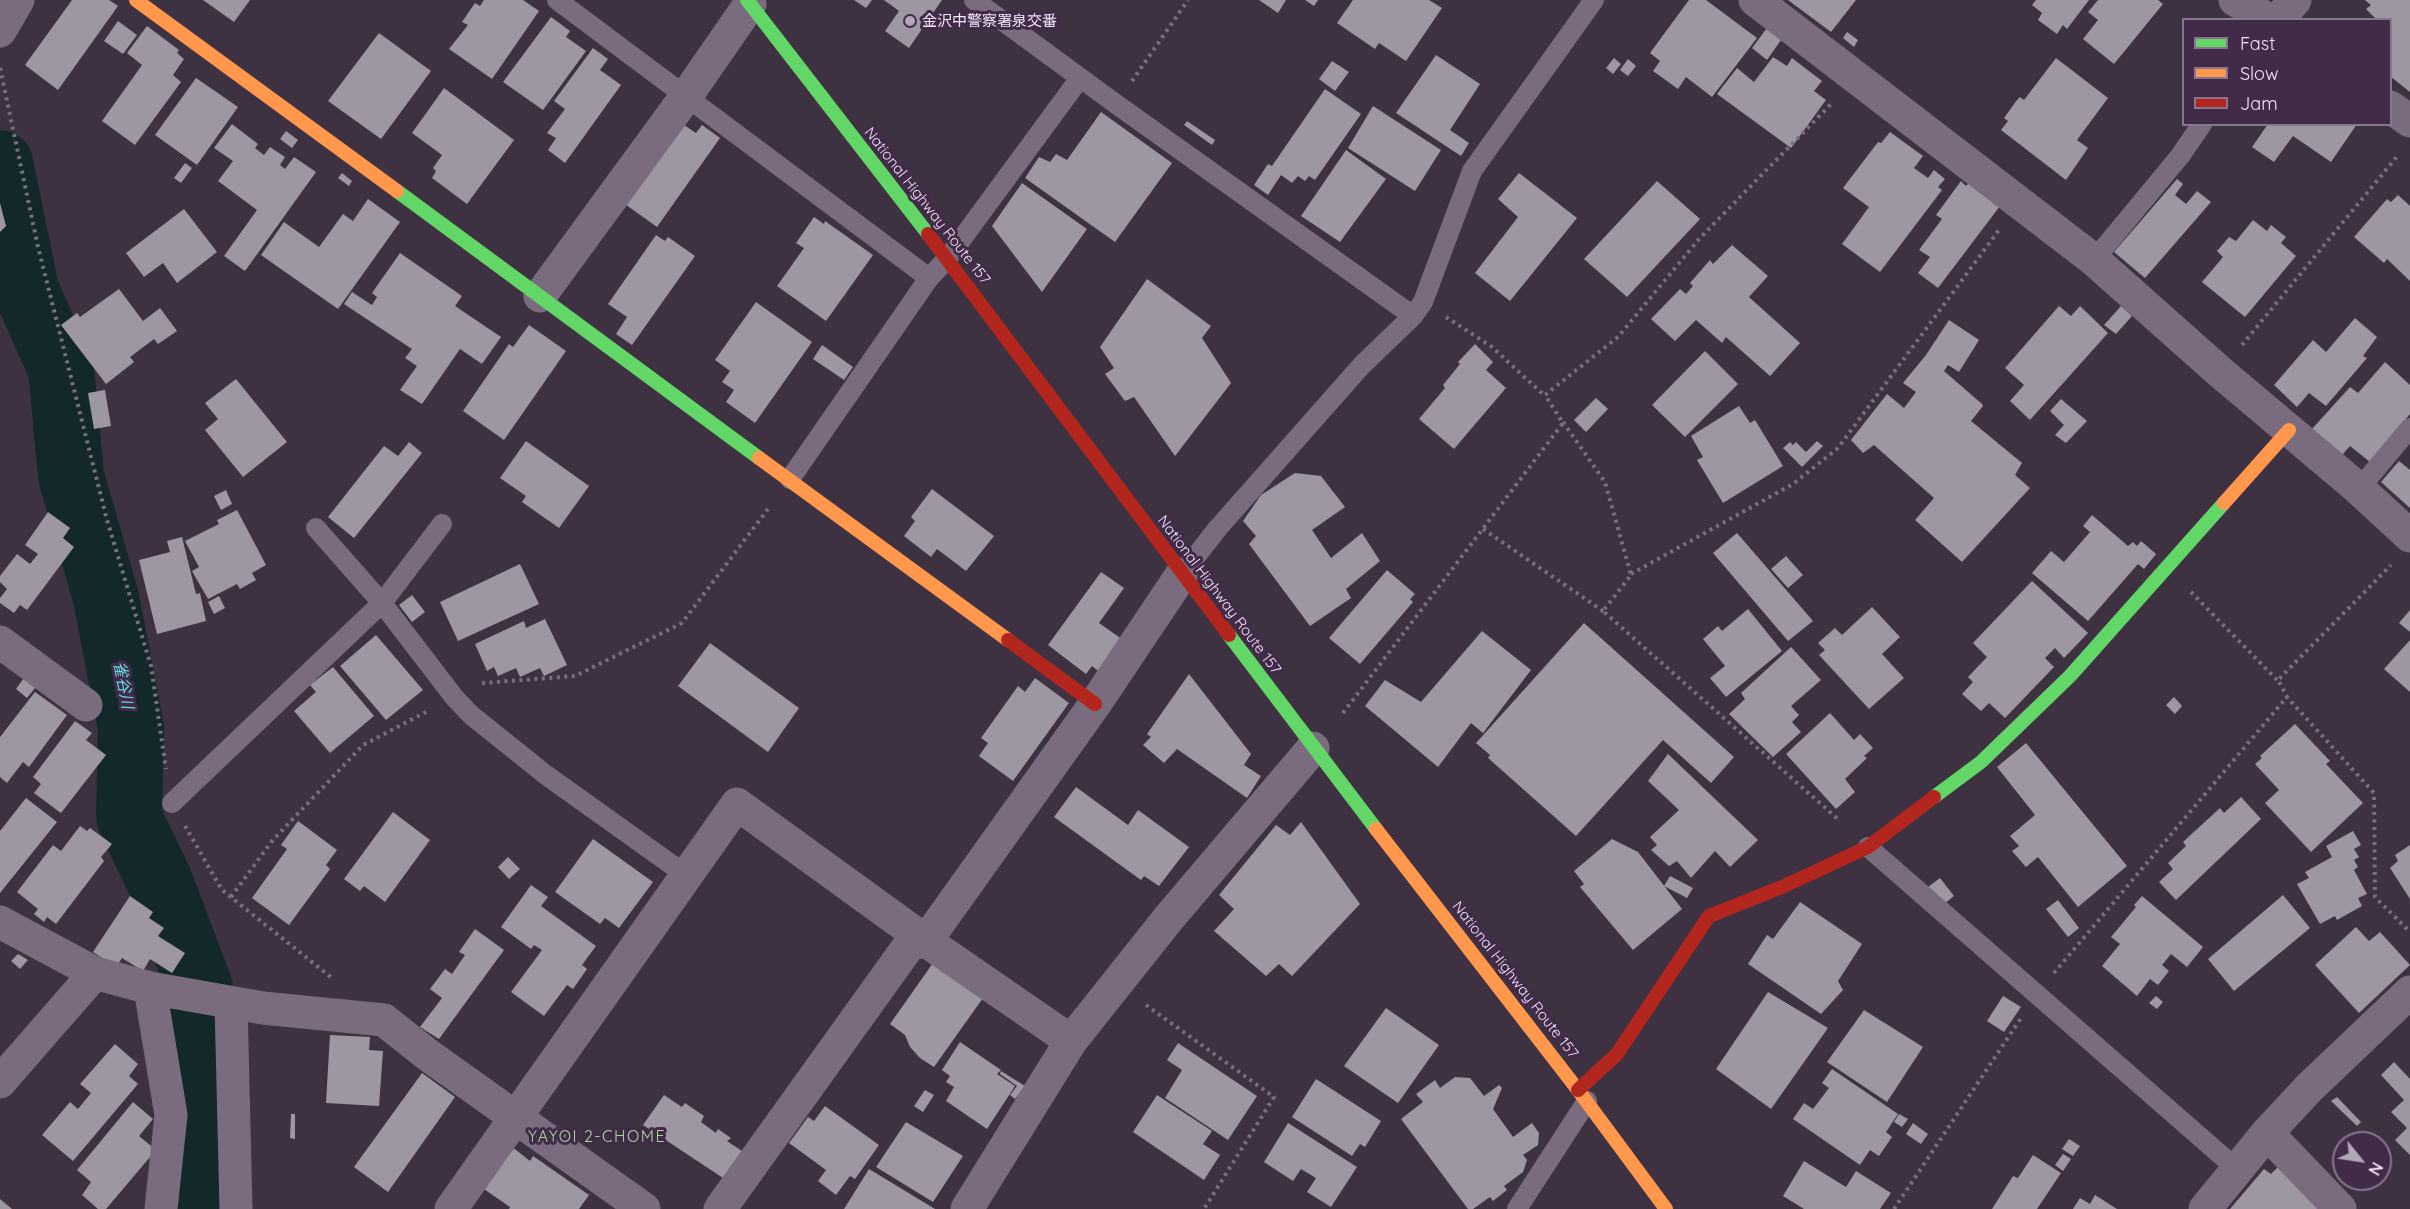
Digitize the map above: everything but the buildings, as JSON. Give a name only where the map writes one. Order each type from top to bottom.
[{"type":"main road","points":[[136,0],[1095,704]]},
{"type":"main road","name":"National Highway Route 157","points":[[750,1],[947,259],[1182,574],[1582,1095],[1666,1209]]},
{"type":"main road","points":[[1582,1095],[1617,1054],[1709,916],[1782,887],[1868,847],[1982,762],[2070,675],[2289,430]]},
{"type":"street","points":[[0,31],[18,0]]},
{"type":"street","points":[[1755,0],[2094,260],[2220,372],[2359,489],[2402,549]]},
{"type":"street","points":[[2235,0],[2266,18]]},
{"type":"street","points":[[2280,18],[2295,0]]},
{"type":"street","points":[[540,296],[687,95],[750,1]]},
{"type":"street","points":[[2392,108],[2410,121]]},
{"type":"street","points":[[720,1209],[910,944],[927,941],[1095,704],[1182,574]]},
{"type":"street","points":[[0,642],[86,705]]},
{"type":"street","points":[[967,1209],[1071,1041],[1168,919],[1314,748]]},
{"type":"street","points":[[451,1209],[736,804],[1071,1041]]},
{"type":"street","points":[[0,922],[95,973],[150,988],[263,1008],[384,1020],[515,1118],[644,1209]]},
{"type":"street","points":[[0,1082],[95,973]]},
{"type":"street","points":[[150,988],[171,1115],[161,1209]]},
{"type":"street","points":[[2205,1209],[2267,1133],[2310,1087],[2410,992]]},
{"type":"street","points":[[211,999],[236,1209]]},
{"type":"street","points":[[2267,1133],[2340,1209]]},
{"type":"lane","points":[[557,0],[929,278]]},
{"type":"lane","points":[[974,0],[1116,104],[1418,308]]},
{"type":"lane","points":[[1182,574],[1218,528],[1362,365],[1418,308],[1472,171],[1594,0]]},
{"type":"lane","points":[[790,480],[929,278],[947,259],[1080,78]]},
{"type":"lane","points":[[2094,260],[2180,156],[2201,126]]},
{"type":"lane","points":[[2359,489],[2410,429]]},
{"type":"lane","points":[[171,803],[382,603],[442,524]]},
{"type":"lane","points":[[316,528],[382,603],[454,697],[471,715],[546,775],[686,875]]},
{"type":"lane","points":[[1868,847],[2238,1170]]},
{"type":"lane","points":[[1517,1209],[1582,1095]]},
{"type":"path","points":[[1116,104],[1188,0]]},
{"type":"path","points":[[0,68],[44,270],[108,520],[151,666],[171,803],[222,890],[339,984]]},
{"type":"path","points":[[1545,395],[1618,337],[1699,239],[1856,79]]},
{"type":"path","points":[[2220,372],[2407,143],[2410,121]]},
{"type":"path","points":[[1603,611],[1631,575],[1793,484],[1838,448],[2019,203]]},
{"type":"path","points":[[1418,308],[1492,347],[1545,395],[1605,482],[1631,575]]},
{"type":"path","points":[[1343,713],[1563,423]]},
{"type":"path","points":[[231,897],[272,841],[363,744],[476,684],[575,676],[682,623],[790,480]]},
{"type":"path","points":[[1483,529],[1603,611],[1868,847]]},
{"type":"path","points":[[2278,680],[2402,549]]},
{"type":"path","points":[[2167,568],[2278,680],[2287,697],[2374,793],[2375,897],[2410,932]]},
{"type":"path","points":[[1894,1209],[2036,995],[2287,697]]},
{"type":"path","points":[[1116,983],[1274,1097],[1204,1209]]},
{"type":"waterway","name":"雀谷川","points":[[0,163],[26,290],[61,369],[71,476],[106,598],[131,728],[129,817],[160,882],[200,988],[210,1150],[205,1209]]},
{"type":"traffic: fast","points":[[747,0],[928,234]]},
{"type":"traffic: fast","points":[[397,191],[759,458]]},
{"type":"traffic: fast","points":[[1934,797],[1981,762],[2070,676],[2224,503]]},
{"type":"traffic: fast","points":[[1229,635],[1376,829]]},
{"type":"traffic: slow","points":[[136,0],[397,191]]},
{"type":"traffic: slow","points":[[2224,503],[2289,430]]},
{"type":"traffic: slow","points":[[759,458],[1008,640]]},
{"type":"traffic: slow","points":[[1376,829],[1578,1090],[1666,1209]]},
{"type":"traffic: jam","points":[[928,234],[1229,635]]},
{"type":"traffic: jam","points":[[1008,640],[1095,704]]},
{"type":"traffic: jam","points":[[1578,1090],[1617,1054],[1709,916],[1782,887],[1868,847],[1934,797]]},
{"type":"place","name":"金沢中警察署泉交番","points":[[910,21]]},
{"type":"district","name":"YAYOI 2-CHOME","points":[[597,1137]]}]
